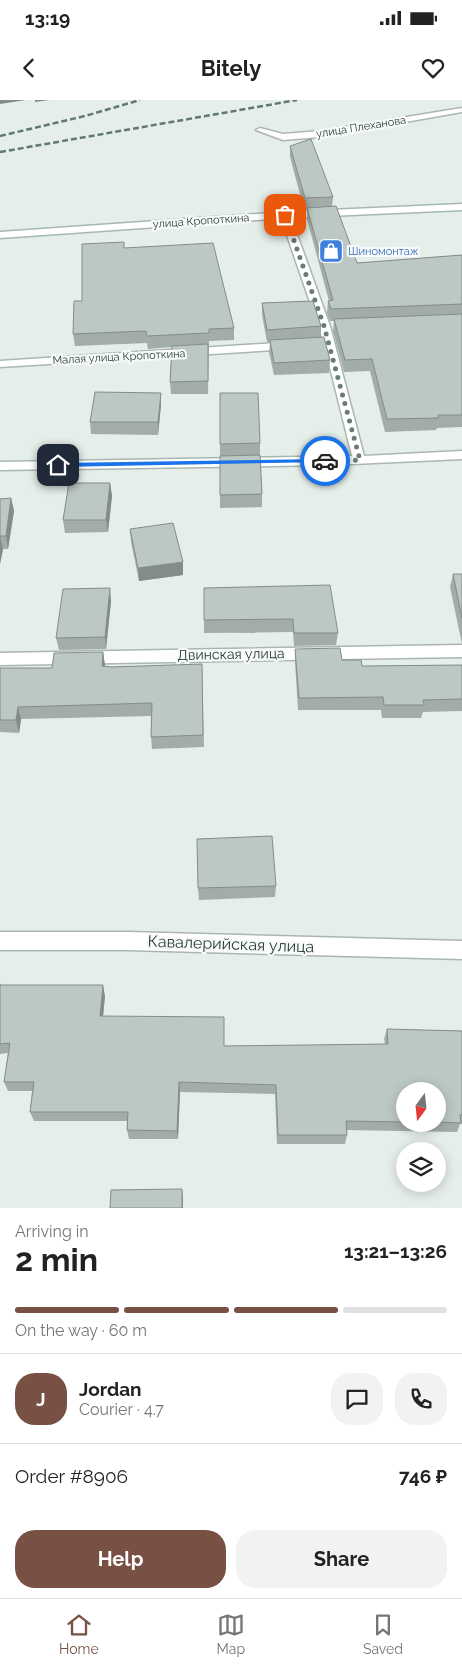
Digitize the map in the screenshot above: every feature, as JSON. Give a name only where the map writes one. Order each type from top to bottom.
[{"type":"street","name":"улица Плеханова","points":[[260,130],[283,137],[320,134],[462,110]]},
{"type":"street","name":"улица Кропоткина","points":[[0,235],[285,215],[462,207]]},
{"type":"street","points":[[285,215],[329,326],[328,343],[360,460]]},
{"type":"street","name":"Малая улица Кропоткина","points":[[0,364],[328,343]]},
{"type":"street","points":[[0,466],[360,460],[462,455]]},
{"type":"street","name":"Двинская улица","points":[[0,659],[462,651]]},
{"type":"street","name":"Кавалерийская улица","points":[[0,941],[128,941],[462,950]]},
{"type":"building","points":[[311,139],[333,197],[305,198],[290,146]]},
{"type":"building","points":[[336,206],[357,263],[462,255],[462,304],[331,309],[328,301],[333,300],[307,208]]},
{"type":"building","points":[[124,242],[124,248],[213,243],[234,328],[209,329],[209,333],[147,336],[146,331],[73,334],[74,301],[82,301],[82,244]]},
{"type":"building","points":[[313,301],[321,326],[267,330],[262,303]]},
{"type":"building","points":[[462,314],[462,415],[438,415],[438,418],[387,419],[372,359],[345,360],[334,319]]},
{"type":"building","points":[[324,337],[330,360],[274,363],[270,340]]},
{"type":"building","points":[[208,344],[208,381],[170,382],[172,346]]},
{"type":"building","points":[[95,392],[161,393],[158,422],[90,422]]},
{"type":"building","points":[[220,393],[258,393],[260,443],[220,444]]},
{"type":"building","points":[[260,455],[262,494],[220,495],[220,456]]},
{"type":"building","points":[[69,483],[110,483],[106,520],[63,520]]},
{"type":"building","points":[[11,498],[6,536],[0,536],[0,499]]},
{"type":"building","points":[[173,523],[183,562],[138,568],[130,529]]},
{"type":"building","points":[[453,574],[462,574],[462,618]]},
{"type":"building","points":[[330,585],[338,633],[294,633],[293,619],[204,620],[204,588]]},
{"type":"building","points":[[110,588],[105,637],[56,638],[63,589]]},
{"type":"building","points":[[340,648],[342,660],[361,660],[362,666],[462,665],[462,699],[423,700],[424,705],[384,705],[383,697],[299,698],[295,649]]},
{"type":"building","points":[[103,652],[102,666],[202,664],[203,735],[151,737],[152,703],[18,707],[16,720],[0,720],[0,668],[52,668],[54,653]]},
{"type":"building","points":[[272,836],[276,886],[198,888],[197,839]]},
{"type":"building","points":[[0,985],[103,985],[100,1016],[224,1017],[224,1046],[388,1044],[387,1029],[462,1031],[461,1123],[446,1122],[446,1082],[396,1082],[396,1122],[346,1121],[347,1135],[278,1135],[276,1085],[179,1082],[177,1131],[127,1130],[128,1112],[30,1112],[34,1082],[4,1082],[10,1043],[0,1044]]},
{"type":"building","points":[[182,1189],[182,1208],[110,1208],[111,1190]]},
{"type":"railway","points":[[0,136],[85,116],[140,100]]},
{"type":"railway","points":[[0,152],[297,100]]},
{"type":"way so far","points":[[285,215],[324,326],[360,460],[325,461]]},
{"type":"place","name":"Шиномонтаж","points":[[331,251]]},
{"type":"route","points":[[58,465],[325,461]]}]
